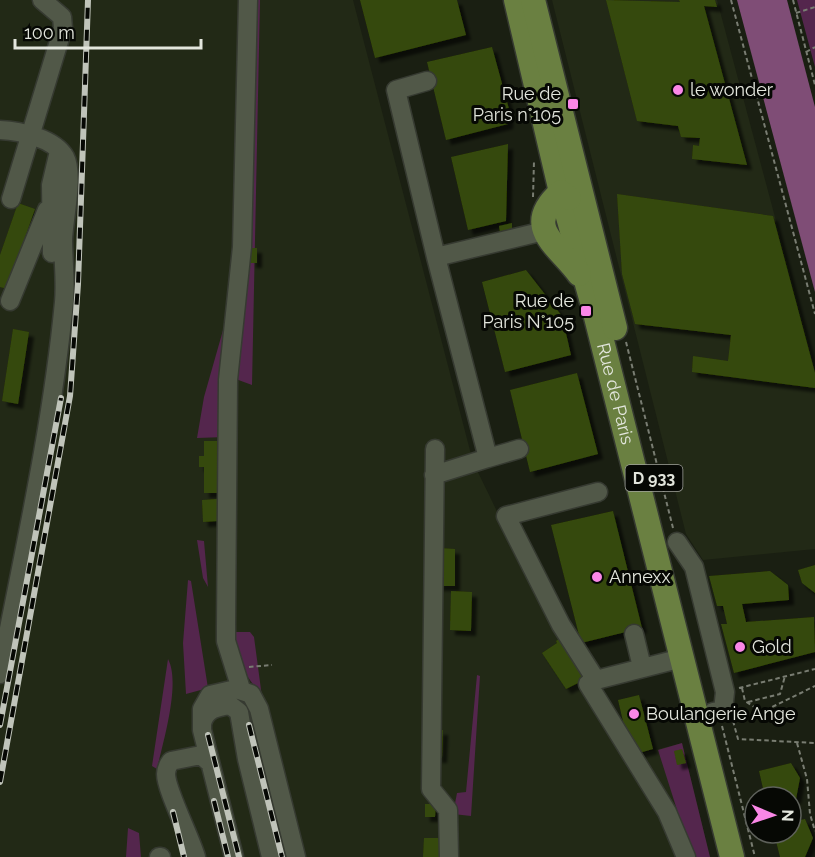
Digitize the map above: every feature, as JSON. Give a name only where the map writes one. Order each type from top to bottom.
[{"type":"main road","name":"Rue de Paris","points":[[516,0],[561,192],[584,281],[594,309],[732,857]]},
{"type":"main road","name":"Rue de Paris","points":[[533,0],[606,293],[721,715],[749,857]]},
{"type":"main road","points":[[584,281],[564,254],[550,244],[544,231],[544,216],[551,201],[561,192],[572,200],[587,258],[606,293]]},
{"type":"street","points":[[11,199],[64,22],[42,0]]},
{"type":"street","points":[[241,689],[226,633],[228,380],[242,247],[248,0]]},
{"type":"street","points":[[427,81],[396,90],[488,458]]},
{"type":"street","points":[[0,130],[30,135],[53,145],[65,158],[68,177],[63,239],[64,299],[57,362],[0,674]]},
{"type":"street","points":[[40,401],[50,345],[51,200],[59,151]]},
{"type":"street","points":[[10,301],[51,200]]},
{"type":"street","points":[[436,257],[544,231]]},
{"type":"street","points":[[435,449],[431,789],[448,810],[448,857]]},
{"type":"street","points":[[434,476],[519,449]]},
{"type":"street","points":[[598,492],[506,516],[561,625],[596,680],[682,658]]},
{"type":"street","points":[[676,542],[694,567],[733,689],[721,715]]},
{"type":"street","points":[[634,634],[642,668]]},
{"type":"street","points":[[588,684],[667,812],[686,857]]},
{"type":"street","points":[[234,857],[202,726],[202,709],[210,695],[241,689],[251,694],[259,709],[296,857]]},
{"type":"street","points":[[202,726],[206,714],[212,710],[230,705],[240,712],[247,759],[272,857]]},
{"type":"street","points":[[196,857],[191,838],[168,783],[166,770],[171,761],[186,756],[201,755],[210,763]]},
{"type":"path","points":[[731,0],[815,314]]},
{"type":"path","points":[[793,0],[815,85]]},
{"type":"path","points":[[796,13],[815,7]]},
{"type":"path","points":[[806,52],[815,46]]},
{"type":"path","points":[[625,338],[676,542]]},
{"type":"path","points":[[253,667],[272,665]]},
{"type":"path","points":[[733,689],[815,669]]},
{"type":"path","points":[[747,702],[780,694],[785,676]]},
{"type":"path","points":[[733,689],[762,712],[815,686]]},
{"type":"path","points":[[721,715],[738,739],[815,743]]},
{"type":"path","points":[[721,715],[755,857]]},
{"type":"path","points":[[797,742],[807,779],[810,814],[815,831]]},
{"type":"shaded area","points":[[0,0],[353,0],[473,462],[509,536],[640,754],[682,743],[710,857],[0,857]]},
{"type":"shaded area","points":[[252,0],[260,0],[252,385],[233,378]]},
{"type":"shaded area","points":[[552,0],[717,0],[815,367],[815,549],[703,560],[686,534]]},
{"type":"shaded area","points":[[737,0],[787,0],[815,107],[815,292]]},
{"type":"shaded area","points":[[797,0],[815,0],[815,67]]},
{"type":"shaded area","points":[[237,281],[225,437],[197,438],[204,397]]},
{"type":"shaded area","points":[[197,540],[204,541],[208,587],[203,578]]},
{"type":"shaded area","points":[[188,580],[191,581],[208,688],[186,694],[183,643]]},
{"type":"shaded area","points":[[231,632],[250,632],[254,637],[262,697],[245,673]]},
{"type":"shaded area","points":[[168,659],[172,670],[172,697],[157,769],[152,766]]},
{"type":"shaded area","points":[[477,675],[480,676],[471,816],[453,814],[457,793],[466,792]]},
{"type":"shaded area","points":[[682,743],[710,857],[692,857],[658,750]]},
{"type":"shaded area","points":[[128,828],[139,833],[141,857],[126,857]]},
{"type":"building","points":[[360,0],[457,0],[466,35],[375,58]]},
{"type":"building","name":"le wonder","points":[[606,0],[680,2],[679,0],[715,0],[717,7],[704,6],[747,165],[692,159],[693,145],[699,146],[700,138],[681,137],[678,126],[637,121]]},
{"type":"building","points":[[492,47],[509,109],[508,124],[446,140],[427,62]]},
{"type":"building","points":[[508,144],[506,221],[468,230],[451,157]]},
{"type":"building","points":[[617,194],[773,216],[815,373],[815,388],[692,372],[693,356],[728,361],[731,335],[635,324],[622,274]]},
{"type":"building","points":[[18,203],[35,209],[7,289],[0,287],[0,255]]},
{"type":"building","points":[[512,223],[512,231],[500,233],[499,226]]},
{"type":"building","points":[[251,248],[257,248],[257,263],[251,263]]},
{"type":"building","points":[[526,270],[562,316],[571,355],[505,372],[482,282]]},
{"type":"building","points":[[13,329],[29,332],[18,404],[2,401]]},
{"type":"building","points":[[577,373],[598,454],[530,472],[510,390]]},
{"type":"building","points":[[204,441],[220,441],[220,493],[204,493],[204,467],[199,467],[199,456],[204,456]]},
{"type":"building","points":[[217,499],[218,521],[203,522],[202,500]]},
{"type":"building","name":"Annexx","points":[[613,511],[642,628],[581,643],[551,525]]},
{"type":"building","points":[[439,548],[455,549],[455,586],[438,586]]},
{"type":"building","points":[[815,565],[815,593],[802,583],[798,570]]},
{"type":"building","points":[[770,571],[788,585],[789,600],[742,604],[746,622],[814,617],[815,652],[734,673],[721,624],[727,624],[723,606],[717,606],[709,576]]},
{"type":"building","points":[[451,591],[472,592],[471,631],[450,630]]},
{"type":"building","points":[[562,637],[588,678],[566,689],[542,653]]},
{"type":"building","points":[[639,695],[653,749],[639,753],[626,734],[618,700]]},
{"type":"building","points":[[438,730],[443,730],[442,758],[437,758]]},
{"type":"building","points":[[682,749],[686,763],[677,765],[674,751]]},
{"type":"building","points":[[791,763],[800,778],[799,785],[762,785],[759,771]]},
{"type":"building","points":[[425,804],[436,804],[435,817],[425,817]]},
{"type":"building","points":[[803,819],[805,819],[813,838],[805,857],[780,857],[777,845],[803,845]]},
{"type":"building","points":[[424,838],[441,838],[441,857],[423,857]]},
{"type":"railway","points":[[0,782],[70,396],[78,284],[88,0]]},
{"type":"railway","points":[[0,725],[61,398]]},
{"type":"railway","points":[[249,725],[282,857]]},
{"type":"railway","points":[[208,735],[239,857]]},
{"type":"railway","points":[[214,801],[228,857]]},
{"type":"railway","points":[[173,812],[184,857]]},
{"type":"place","name":"le wonder","points":[[678,90]]},
{"type":"place","name":"Rue de Paris n°105","points":[[573,104]]},
{"type":"place","name":"Rue de Paris N°105","points":[[586,311]]},
{"type":"place","name":"Annexx","points":[[597,577]]},
{"type":"place","name":"Gold","points":[[740,647]]},
{"type":"place","name":"Boulangerie Ange","points":[[634,714]]}]
